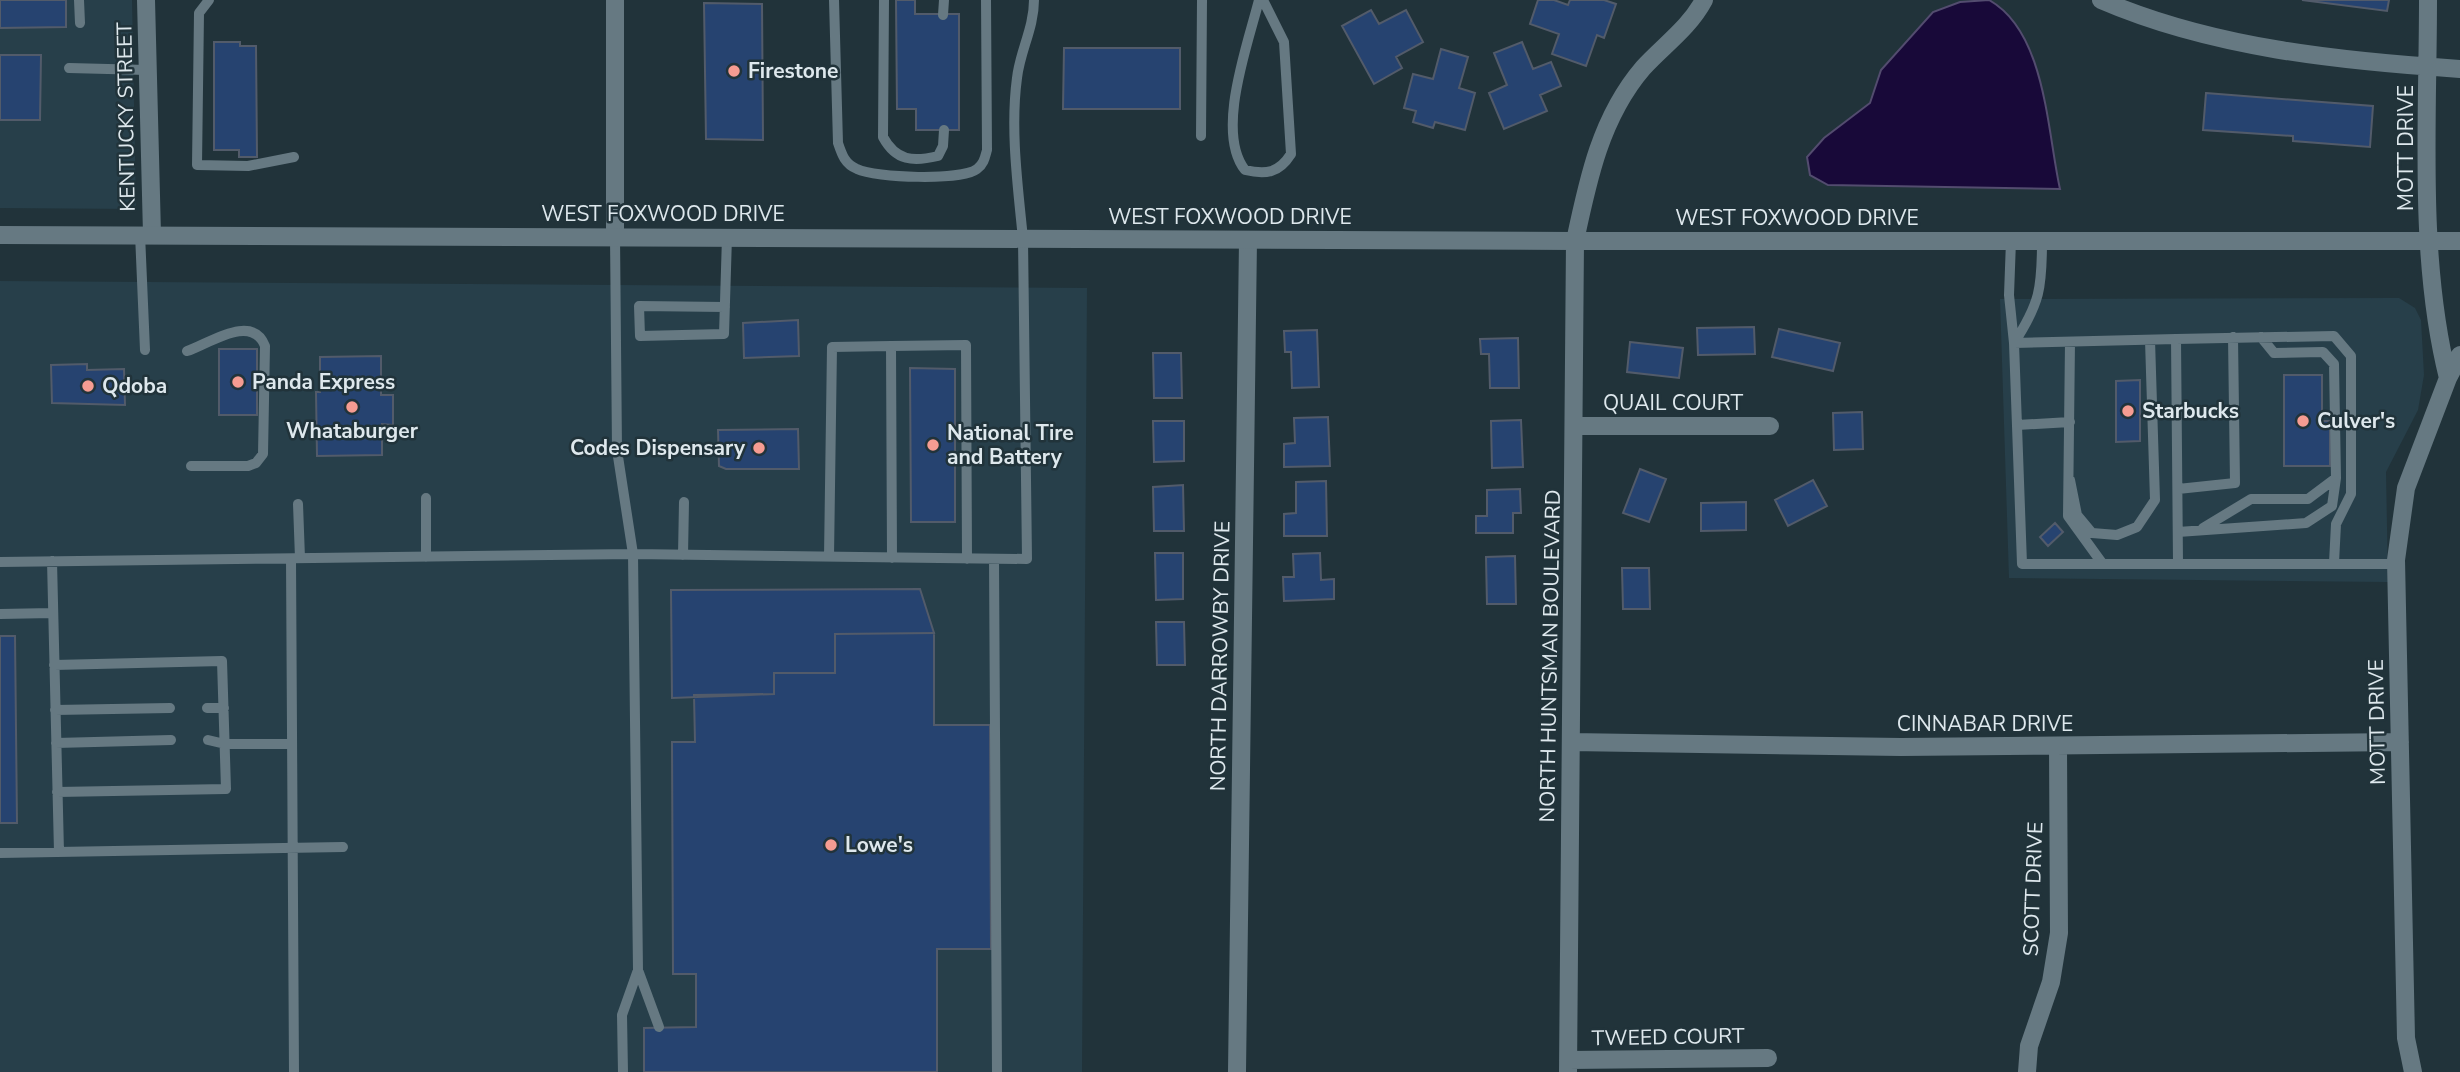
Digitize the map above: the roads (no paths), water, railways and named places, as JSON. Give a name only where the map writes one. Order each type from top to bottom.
[{"type":"street","name":"KENTUCKY STREET","points":[[146,0],[146,234]]},
{"type":"street","points":[[615,0],[615,236]]},
{"type":"street","name":"NORTH HUNTSMAN BOULEVARD","points":[[1568,1066],[1576,242],[1596,152],[1609,119],[1644,67],[1683,30],[1704,0]]},
{"type":"street","points":[[2101,0],[2137,7],[2273,48],[2366,62],[2460,69]]},
{"type":"street","name":"MOTT DRIVE","points":[[2428,0],[2430,241],[2436,331],[2448,378]]},
{"type":"street","name":"WEST FOXWOOD DRIVE","points":[[0,234],[1576,242],[2460,242]]},
{"type":"street","name":"NORTH DARROWBY DRIVE","points":[[1237,1072],[1248,240]]},
{"type":"street","name":"MOTT DRIVE","points":[[2413,1072],[2406,1038],[2396,564],[2406,488],[2448,378],[2460,355]]},
{"type":"street","name":"QUAIL COURT","points":[[1576,426],[1770,426]]},
{"type":"street","name":"CINNABAR DRIVE","points":[[1570,742],[2058,746],[2400,742]]},
{"type":"street","name":"SCOTT DRIVE","points":[[2027,1072],[2029,1046],[2051,982],[2059,933],[2058,746]]},
{"type":"street","name":"TWEED COURT","points":[[1568,1066],[1768,1058]]},
{"type":"lane","points":[[79,0],[80,23]]},
{"type":"lane","points":[[209,0],[199,13],[197,165],[248,166],[294,158]]},
{"type":"lane","points":[[834,0],[838,144],[844,161],[856,169],[894,176],[961,175],[975,171],[983,163],[987,149],[986,0]]},
{"type":"lane","points":[[884,0],[883,137],[890,150],[902,158],[923,159],[938,156],[943,146],[944,130]]},
{"type":"lane","points":[[943,15],[944,0]]},
{"type":"lane","points":[[0,562],[634,554],[1027,559],[1023,239],[1018,192],[1016,88],[1032,30],[1034,0]]},
{"type":"lane","points":[[1201,136],[1202,0]]},
{"type":"lane","points":[[1261,0],[1284,43],[1291,154],[1283,166],[1270,173],[1245,170],[1237,159],[1233,146],[1234,109],[1261,0]]},
{"type":"lane","points":[[69,68],[147,70]]},
{"type":"lane","points":[[145,350],[146,234]]},
{"type":"lane","points":[[615,236],[617,450],[634,554],[638,970],[659,1027]]},
{"type":"lane","points":[[725,307],[639,306],[640,336],[724,334],[725,307],[727,237]]},
{"type":"lane","points":[[2011,241],[2009,295],[2014,343],[2022,564],[2396,564]]},
{"type":"lane","points":[[2014,343],[2032,315],[2042,286],[2042,241]]},
{"type":"lane","points":[[187,351],[228,332],[252,334],[262,340],[265,346],[263,454],[256,464],[248,466],[191,466]]},
{"type":"lane","points":[[2014,343],[2334,336],[2351,356],[2351,494],[2336,524],[2334,564]]},
{"type":"lane","points":[[2178,489],[2235,483],[2233,337]]},
{"type":"lane","points":[[2178,532],[2306,523],[2332,506],[2336,478],[2334,364],[2323,352],[2274,353],[2260,337]]},
{"type":"lane","points":[[2176,339],[2178,562]]},
{"type":"lane","points":[[2070,480],[2077,514],[2092,533],[2117,535],[2137,527],[2155,500],[2150,340]]},
{"type":"lane","points":[[2070,342],[2068,516],[2102,563]]},
{"type":"lane","points":[[829,557],[832,347],[966,345],[967,559]]},
{"type":"lane","points":[[891,346],[892,558]]},
{"type":"lane","points":[[2017,425],[2070,422]]},
{"type":"lane","points":[[2200,530],[2251,499],[2308,499],[2336,478]]},
{"type":"lane","points":[[426,498],[426,557]]},
{"type":"lane","points":[[683,555],[684,502]]},
{"type":"lane","points":[[294,1072],[291,744],[298,504]]},
{"type":"lane","points":[[994,559],[997,1072]]},
{"type":"lane","points":[[52,561],[58,852]]},
{"type":"lane","points":[[0,614],[52,613]]},
{"type":"lane","points":[[54,665],[222,661],[225,744],[226,789],[57,792]]},
{"type":"lane","points":[[55,710],[170,708]]},
{"type":"lane","points":[[207,708],[224,708]]},
{"type":"lane","points":[[56,743],[171,740]]},
{"type":"lane","points":[[208,740],[225,744],[291,744]]},
{"type":"lane","points":[[0,853],[293,850],[343,847]]},
{"type":"lane","points":[[623,1072],[622,1015],[638,970]]},
{"type":"place","name":"Firestone","points":[[734,71]]},
{"type":"place","name":"Panda Express","points":[[238,382]]},
{"type":"place","name":"Qdoba","points":[[88,386]]},
{"type":"place","name":"Whataburger","points":[[352,407]]},
{"type":"place","name":"Starbucks","points":[[2128,411]]},
{"type":"place","name":"Culver's","points":[[2303,421]]},
{"type":"place","name":"National Tire and Battery","points":[[933,445]]},
{"type":"place","name":"Codes Dispensary","points":[[759,448]]},
{"type":"place","name":"Lowe's","points":[[831,845]]}]
